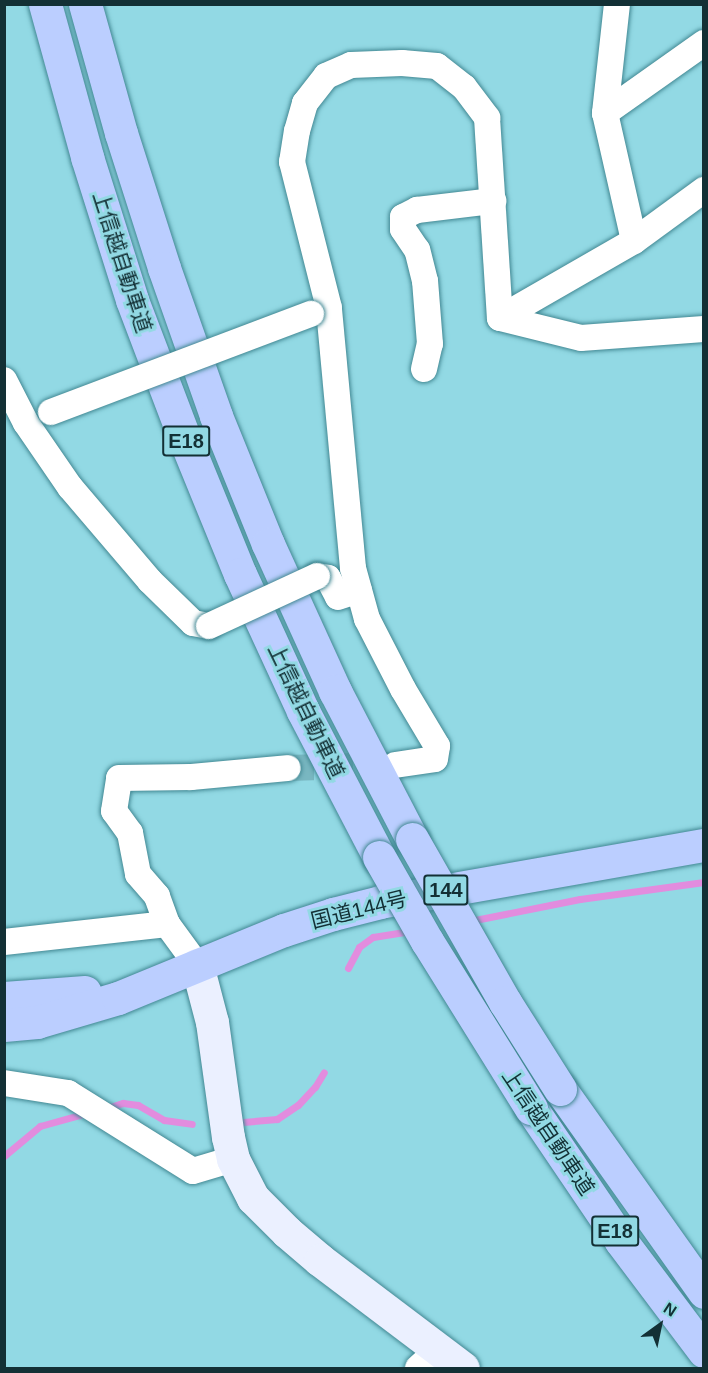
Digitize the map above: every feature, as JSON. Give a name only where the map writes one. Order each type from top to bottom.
[{"type":"highway","points":[[24,4],[81,170],[132,300]]},
{"type":"highway","name":"上信越自動車道","points":[[45,4],[87,157],[132,300],[240,574],[303,711],[379,857],[432,950],[531,1108],[621,1241],[704,1352]]},
{"type":"highway","name":"上信越自動車道","points":[[86,4],[125,145],[216,416],[268,544],[334,691],[458,924],[560,1089],[704,1292]]},
{"type":"highway","points":[[101,4],[216,416]]},
{"type":"highway","name":"国道144号","points":[[4,1025],[37,1022],[78,1012],[284,930],[380,902],[704,845]]},
{"type":"highway","name":"国道144号","points":[[4,998],[85,993],[197,965]]},
{"type":"street","points":[[617,4],[605,113],[634,241]]},
{"type":"street","points":[[605,113],[704,43]]},
{"type":"street","points":[[395,765],[435,759],[437,746],[403,689],[367,619],[352,568],[320,311],[292,162],[305,103],[326,76],[351,65],[402,63],[437,66],[464,87],[487,118],[500,318]]},
{"type":"street","points":[[500,318],[634,241],[704,190]]},
{"type":"street","points":[[424,369],[430,344],[425,280],[417,250],[403,230],[404,217],[417,210],[493,201]]},
{"type":"street","points":[[15,425],[320,311]]},
{"type":"street","points":[[500,318],[580,338],[704,329]]},
{"type":"street","points":[[4,380],[15,425],[150,581],[193,624],[209,626],[317,576],[328,578],[338,597],[359,590]]},
{"type":"street","points":[[288,768],[191,777],[119,778],[114,811],[130,833],[138,874],[157,896],[167,924],[197,965],[212,1022],[233,1159],[253,1198],[287,1232],[440,1362]]},
{"type":"street","points":[[4,942],[167,924]]},
{"type":"street","points":[[4,1083],[68,1093],[193,1171],[233,1159]]},
{"type":"waterway","points":[[470,921],[580,899],[704,882]]},
{"type":"waterway","points":[[348,968],[359,947],[373,937],[411,931]]},
{"type":"waterway","points":[[243,1122],[277,1119],[298,1105],[315,1087],[324,1072]]},
{"type":"waterway","points":[[104,1109],[123,1103],[138,1105],[164,1120],[192,1124]]},
{"type":"waterway","points":[[4,1156],[40,1126],[87,1113]]},
{"type":"tunnel","points":[[288,768],[389,765]]}]
